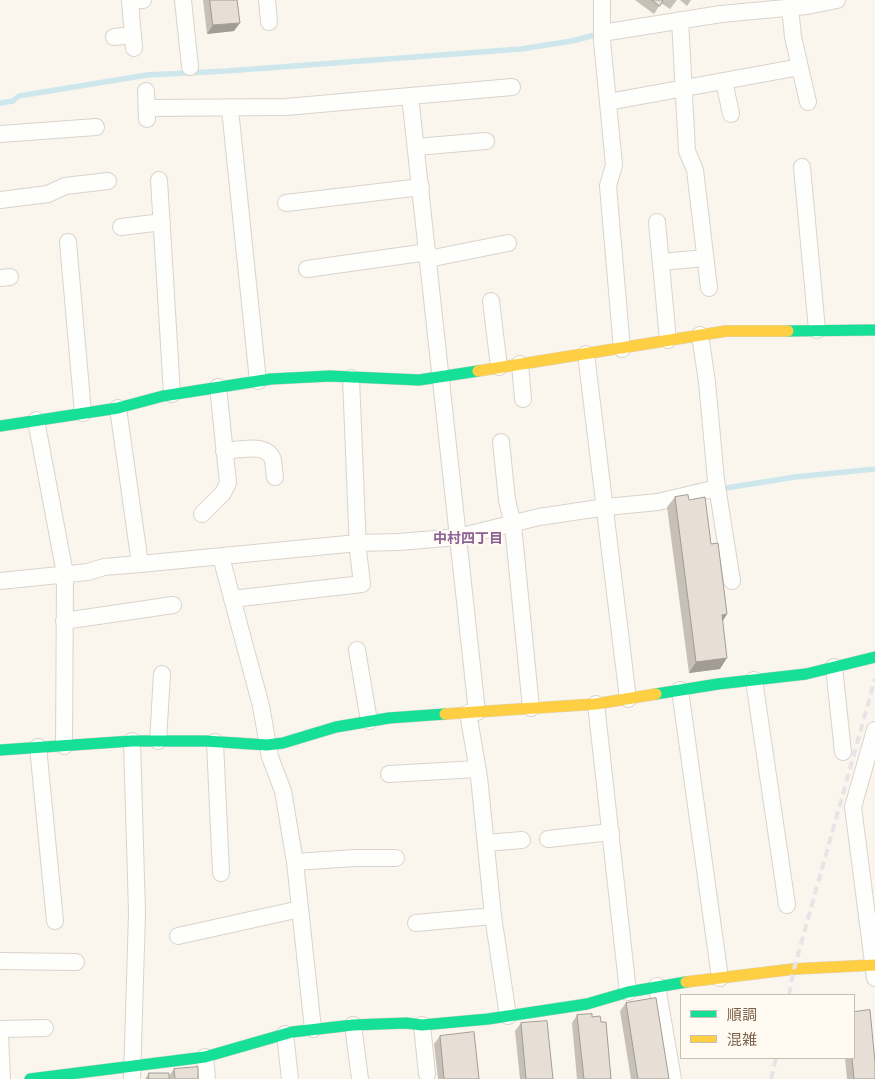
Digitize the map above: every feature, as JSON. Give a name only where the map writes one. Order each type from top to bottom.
[{"type":"street","points":[[114,36],[133,42],[130,2],[144,0]]},
{"type":"street","points":[[183,0],[190,67]]},
{"type":"street","points":[[267,0],[269,22]]},
{"type":"street","points":[[602,0],[602,33],[614,165],[608,186],[622,349]]},
{"type":"street","points":[[602,33],[721,14],[807,6],[837,0]]},
{"type":"street","points":[[790,7],[793,37],[808,102]]},
{"type":"street","points":[[680,20],[687,151],[694,170],[709,288]]},
{"type":"street","points":[[608,102],[800,67]]},
{"type":"street","points":[[724,81],[731,114]]},
{"type":"street","points":[[146,91],[147,114],[286,107],[512,87]]},
{"type":"street","points":[[410,96],[458,536],[477,769],[508,1016]]},
{"type":"street","points":[[230,109],[258,381]]},
{"type":"street","points":[[0,134],[96,127]]},
{"type":"street","points":[[416,147],[486,141]]},
{"type":"street","points":[[802,167],[817,330]]},
{"type":"street","points":[[159,180],[172,394]]},
{"type":"street","points":[[0,200],[48,194],[65,186],[108,181]]},
{"type":"street","points":[[286,203],[420,187]]},
{"type":"street","points":[[121,227],[162,222]]},
{"type":"street","points":[[657,222],[668,340]]},
{"type":"street","points":[[68,242],[82,413]]},
{"type":"street","points":[[307,269],[428,256],[508,243]]},
{"type":"street","points":[[660,262],[705,258]]},
{"type":"street","points":[[491,301],[499,368]]},
{"type":"street","points":[[0,426],[118,408],[172,394],[258,381],[330,376],[420,380],[622,349],[726,330],[875,330]]},
{"type":"street","points":[[700,335],[707,382],[717,488],[732,581]]},
{"type":"street","points":[[586,354],[628,699]]},
{"type":"street","points":[[520,364],[523,399]]},
{"type":"street","points":[[232,599],[362,584],[358,543],[351,378]]},
{"type":"street","points":[[202,514],[223,493],[228,483],[218,387]]},
{"type":"street","points":[[118,408],[140,564]]},
{"type":"street","points":[[36,420],[65,574],[64,746]]},
{"type":"street","points":[[501,442],[507,500],[513,524],[531,708]]},
{"type":"street","points":[[224,451],[261,448],[269,453],[273,459],[274,477]]},
{"type":"street","points":[[0,581],[88,572],[104,567],[358,543],[399,542],[458,536],[539,517],[606,507],[658,502],[717,488]]},
{"type":"street","points":[[221,556],[260,706],[270,757],[283,791],[295,862],[313,1029]]},
{"type":"street","points":[[64,621],[172,605]]},
{"type":"street","points":[[357,650],[369,721]]},
{"type":"street","points":[[0,750],[132,741],[267,745],[283,743],[336,727],[369,721],[596,704],[718,684],[806,674],[875,657]]},
{"type":"street","points":[[834,666],[843,752]]},
{"type":"street","points":[[158,741],[162,674]]},
{"type":"street","points":[[754,680],[788,904]]},
{"type":"street","points":[[680,690],[720,978]]},
{"type":"street","points":[[596,704],[628,992]]},
{"type":"street","points":[[30,1079],[132,1072],[205,1058],[285,1034],[313,1029],[353,1025],[422,1024],[508,1016],[587,1004],[657,986],[794,969],[875,969],[853,807],[875,730]]},
{"type":"street","points":[[132,741],[137,913],[132,1072]]},
{"type":"street","points":[[215,742],[221,874]]},
{"type":"street","points":[[38,747],[55,921]]},
{"type":"street","points":[[389,774],[477,769]]},
{"type":"street","points":[[548,839],[611,832]]},
{"type":"street","points":[[486,844],[522,840]]},
{"type":"street","points":[[295,862],[355,858],[396,858]]},
{"type":"street","points":[[178,936],[300,909]]},
{"type":"street","points":[[416,923],[494,916]]},
{"type":"street","points":[[0,961],[76,962]]},
{"type":"street","points":[[657,986],[673,1079]]},
{"type":"street","points":[[422,1024],[428,1074]]},
{"type":"street","points":[[353,1025],[360,1079]]},
{"type":"street","points":[[0,1029],[45,1028]]},
{"type":"street","points":[[285,1034],[290,1079]]},
{"type":"street","points":[[0,1035],[2,1079]]},
{"type":"street","points":[[205,1058],[207,1079]]},
{"type":"building","points":[[210,0],[237,0],[240,23],[213,25]]},
{"type":"building","points":[[652,0],[663,0],[660,6]]},
{"type":"building","points":[[688,495],[689,500],[705,497],[711,544],[718,543],[727,614],[722,615],[727,658],[696,662],[675,497]]},
{"type":"building","points":[[656,998],[669,1079],[638,1079],[626,1003]]},
{"type":"building","points":[[870,1010],[875,1079],[854,1079],[852,1059],[855,1059],[855,1012]]},
{"type":"building","points":[[592,1014],[592,1017],[600,1016],[601,1022],[606,1022],[611,1079],[584,1079],[577,1015]]},
{"type":"building","points":[[547,1021],[553,1079],[526,1079],[521,1023]]},
{"type":"building","points":[[474,1032],[479,1079],[444,1079],[440,1036]]},
{"type":"building","points":[[198,1067],[198,1079],[175,1079],[174,1069]]},
{"type":"building","points":[[149,1073],[169,1073],[169,1079],[149,1079]]},
{"type":"waterway","points":[[0,103],[13,101],[19,96],[147,75],[227,71],[521,49],[572,41],[595,35]]},
{"type":"waterway","points":[[726,488],[795,477],[875,469]]},
{"type":"railway","points":[[789,994],[794,969],[875,679]]},
{"type":"railway","points":[[771,1079],[776,1059]]},
{"type":"traffic: fast","points":[[788,331],[875,330]]},
{"type":"traffic: fast","points":[[0,426],[118,408],[163,396],[271,379],[330,376],[419,380],[478,371]]},
{"type":"traffic: fast","points":[[656,694],[718,684],[806,674],[875,657]]},
{"type":"traffic: fast","points":[[0,750],[132,741],[205,741],[267,745],[283,743],[336,727],[389,718],[445,714]]},
{"type":"traffic: fast","points":[[30,1079],[205,1057],[292,1032],[353,1025],[406,1023],[422,1025],[488,1019],[587,1004],[628,992],[686,982]]},
{"type":"traffic: slow","points":[[478,371],[726,331],[788,331]]},
{"type":"traffic: slow","points":[[445,714],[596,704],[656,694]]},
{"type":"traffic: slow","points":[[686,982],[794,969],[875,965]]},
{"type":"district","name":"中村四丁目","points":[[468,539]]}]
